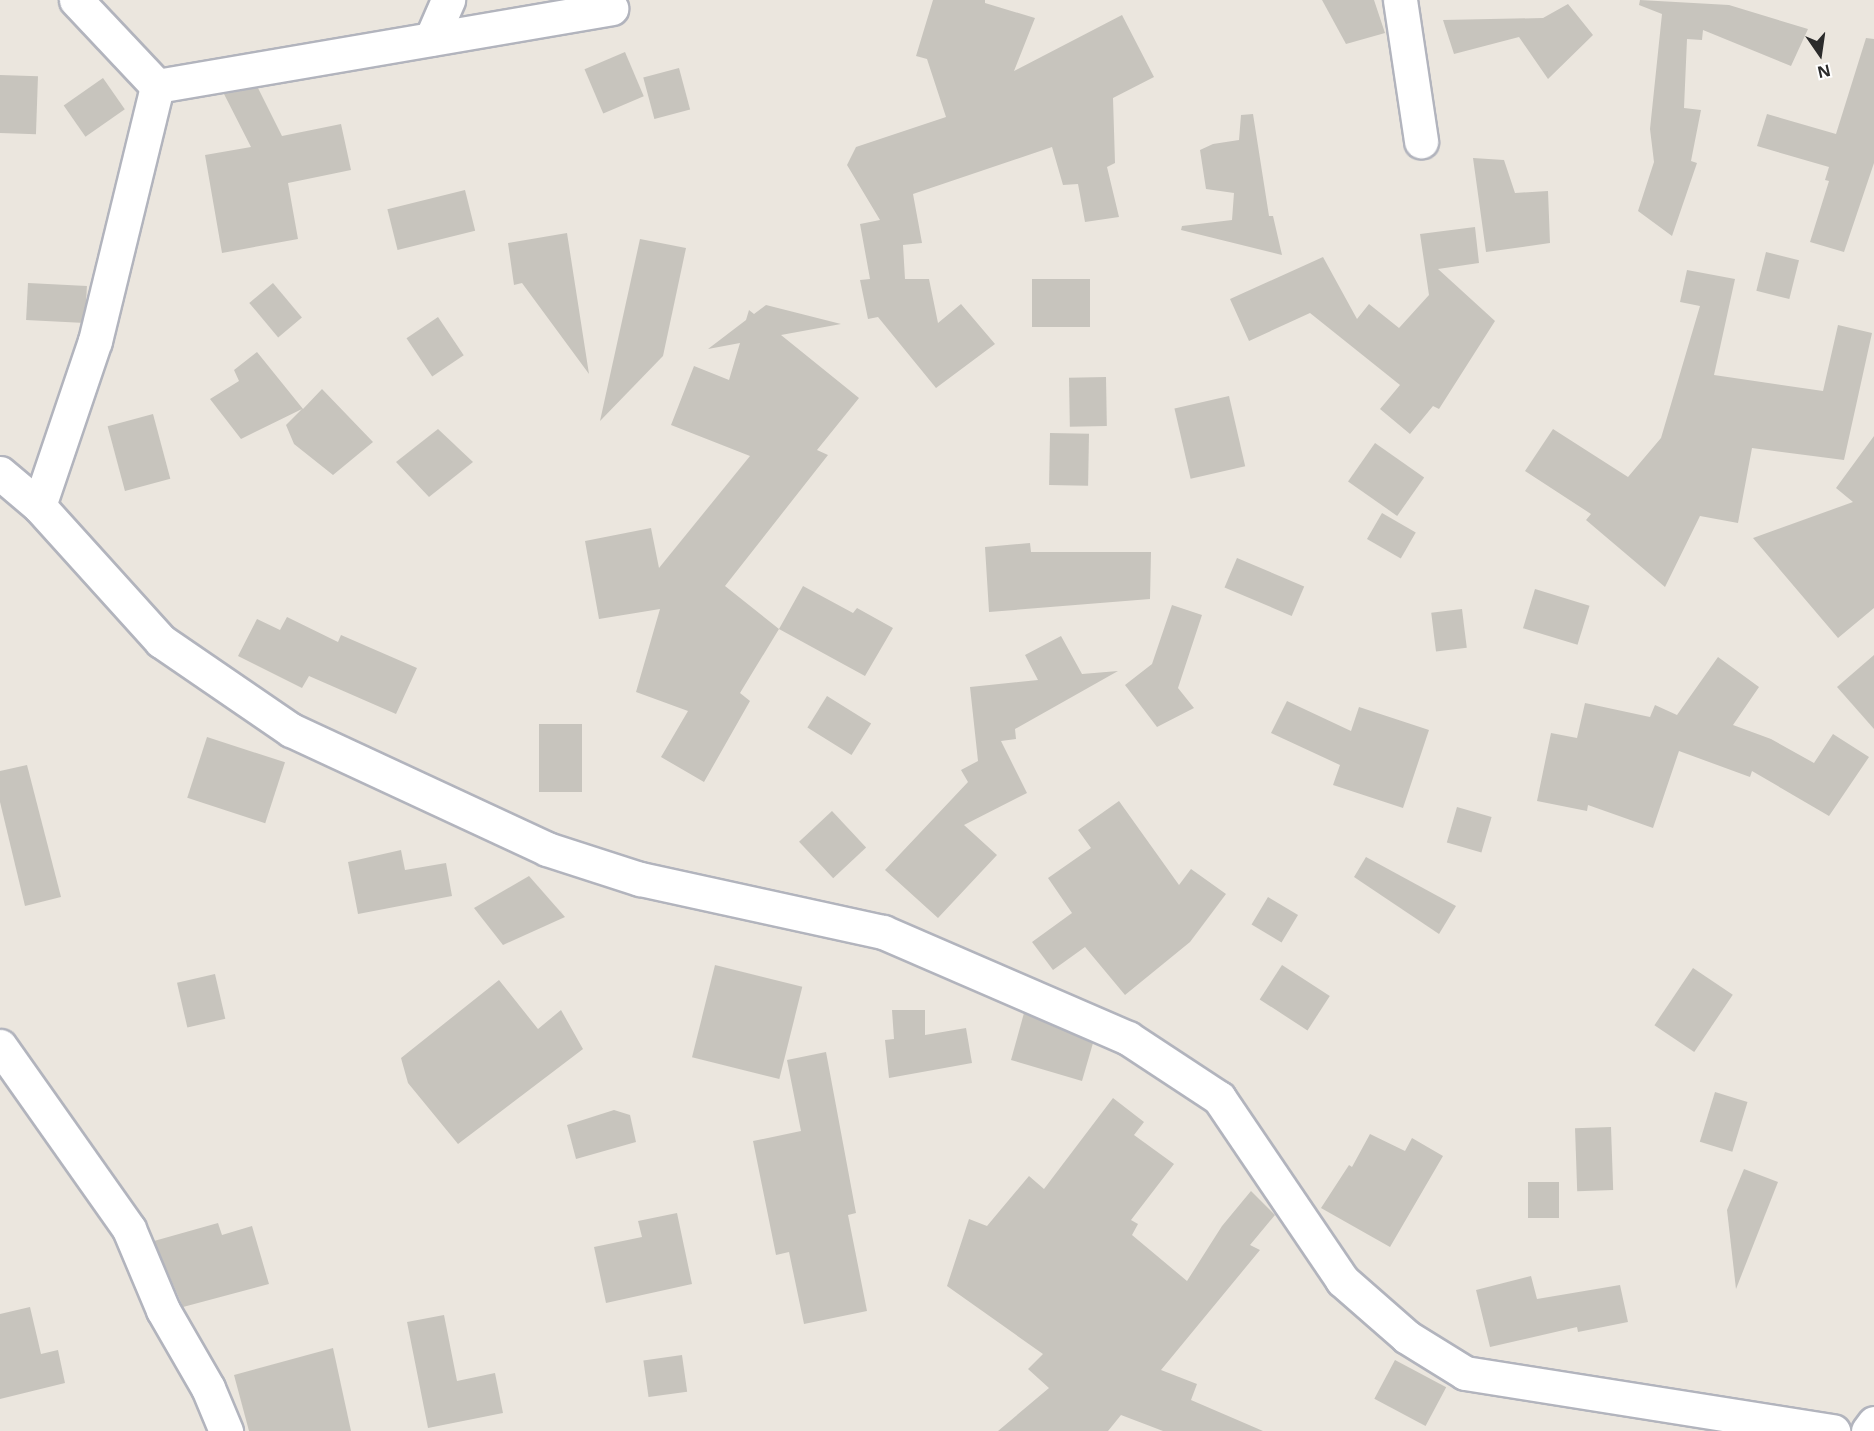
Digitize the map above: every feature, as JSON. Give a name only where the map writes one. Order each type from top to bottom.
[{"type":"street","points":[[76,0],[157,86]]},
{"type":"street","points":[[431,39],[448,0]]},
{"type":"street","points":[[1400,0],[1421,141]]},
{"type":"street","points":[[157,86],[611,8]]},
{"type":"street","points":[[39,506],[95,341],[157,86]]},
{"type":"street","points":[[0,473],[39,506],[161,641],[291,730],[547,849],[640,879],[883,932],[1128,1038],[1220,1098],[1342,1280],[1407,1337],[1465,1373],[1833,1431]]},
{"type":"street","points":[[0,1046],[129,1229],[163,1310],[208,1388],[226,1431]]},
{"type":"street","points":[[1868,1431],[1874,1423]]},
{"type":"building","points":[[933,0],[985,0],[985,3],[1035,18],[1014,71],[1122,15],[1154,77],[1113,98],[1115,163],[1107,167],[1119,217],[1085,222],[1078,184],[1063,185],[1052,147],[913,194],[922,243],[903,245],[905,279],[929,279],[938,323],[961,304],[995,344],[936,388],[878,317],[868,319],[860,280],[870,279],[860,224],[880,220],[847,165],[856,147],[946,117],[927,59],[916,56]]},
{"type":"building","points":[[1322,0],[1374,0],[1385,33],[1346,44]]},
{"type":"building","points":[[1640,0],[1729,5],[1808,29],[1791,66],[1703,30],[1702,40],[1687,39],[1684,108],[1701,110],[1691,161],[1697,163],[1672,236],[1638,211],[1654,162],[1650,129],[1662,14],[1639,5]]},
{"type":"building","points":[[1568,4],[1593,35],[1548,79],[1519,37],[1454,54],[1443,20],[1543,18]]},
{"type":"building","points":[[1866,38],[1874,39],[1874,163],[1844,252],[1810,242],[1829,181],[1825,180],[1829,167],[1757,146],[1767,114],[1836,134]]},
{"type":"building","points":[[625,52],[644,96],[603,113],[584,69]]},
{"type":"building","points":[[679,68],[690,110],[654,119],[643,78]]},
{"type":"building","points":[[0,75],[38,76],[36,134],[0,133]]},
{"type":"building","points":[[103,78],[125,109],[85,137],[64,106]]},
{"type":"building","points":[[258,88],[282,136],[341,124],[351,170],[288,183],[298,239],[222,253],[205,155],[251,147],[224,94]]},
{"type":"building","points":[[1253,114],[1269,216],[1273,216],[1282,255],[1181,230],[1182,226],[1232,220],[1234,193],[1206,189],[1200,150],[1213,144],[1239,140],[1241,115]]},
{"type":"building","points":[[1473,158],[1504,160],[1515,193],[1548,191],[1550,243],[1486,252]]},
{"type":"building","points":[[465,190],[475,231],[398,250],[387,209]]},
{"type":"building","points":[[1475,227],[1479,263],[1438,269],[1495,321],[1439,409],[1433,406],[1410,434],[1380,409],[1400,385],[1310,313],[1249,341],[1230,299],[1323,257],[1357,319],[1369,304],[1399,328],[1429,295],[1420,234]]},
{"type":"building","points":[[567,233],[589,374],[522,283],[514,285],[508,243]]},
{"type":"building","points":[[640,239],[686,248],[663,356],[600,421]]},
{"type":"building","points":[[1766,252],[1799,260],[1789,299],[1756,291]]},
{"type":"building","points":[[1687,270],[1735,279],[1714,375],[1823,391],[1838,325],[1872,333],[1844,460],[1752,448],[1738,523],[1700,516],[1665,587],[1586,520],[1591,514],[1525,471],[1553,429],[1628,477],[1661,438],[1700,306],[1680,302]]},
{"type":"building","points":[[1032,279],[1090,279],[1090,327],[1032,327]]},
{"type":"building","points":[[28,283],[87,286],[85,323],[26,320]]},
{"type":"building","points":[[273,283],[302,317],[278,337],[249,303]]},
{"type":"building","points":[[766,305],[841,324],[781,335],[859,398],[817,450],[828,455],[725,586],[779,629],[740,693],[750,701],[704,782],[661,757],[688,711],[636,692],[660,609],[599,619],[585,541],[651,528],[659,568],[750,456],[671,425],[694,366],[729,380],[740,343],[708,349],[746,320],[749,310],[754,314]]},
{"type":"building","points":[[438,317],[464,355],[432,376],[406,338]]},
{"type":"building","points":[[257,352],[303,409],[322,389],[373,442],[333,475],[294,444],[286,425],[302,409],[241,439],[210,399],[239,381],[234,370]]},
{"type":"building","points":[[1106,377],[1107,426],[1070,427],[1069,378]]},
{"type":"building","points":[[1229,396],[1245,466],[1191,479],[1174,409]]},
{"type":"building","points":[[153,414],[170,479],[125,491],[108,426]]},
{"type":"building","points":[[438,429],[473,462],[429,497],[396,462]]},
{"type":"building","points":[[1050,433],[1089,434],[1088,486],[1049,485]]},
{"type":"building","points":[[1874,436],[1874,608],[1838,638],[1753,538],[1853,502],[1836,488]]},
{"type":"building","points":[[1375,443],[1424,477],[1397,516],[1348,482]]},
{"type":"building","points":[[1382,513],[1416,532],[1401,558],[1367,539]]},
{"type":"building","points":[[1030,543],[1031,552],[1151,552],[1150,599],[989,612],[985,547]]},
{"type":"building","points":[[1237,558],[1304,587],[1292,616],[1224,587]]},
{"type":"building","points":[[803,586],[853,613],[857,608],[893,628],[865,676],[779,629]]},
{"type":"building","points":[[1535,589],[1590,606],[1578,645],[1523,628]]},
{"type":"building","points":[[1172,605],[1202,615],[1178,688],[1194,708],[1157,727],[1125,685],[1152,664]]},
{"type":"building","points":[[1462,609],[1467,648],[1436,651],[1431,613]]},
{"type":"building","points":[[287,617],[338,642],[341,635],[417,668],[396,714],[309,676],[302,688],[238,656],[257,619],[280,630]]},
{"type":"building","points":[[1061,636],[1082,674],[1118,671],[1015,729],[1016,739],[1001,741],[1027,793],[964,825],[997,855],[938,918],[885,870],[968,782],[961,770],[978,761],[970,687],[1038,680],[1025,655]]},
{"type":"building","points":[[1874,655],[1874,729],[1837,687]]},
{"type":"building","points":[[1718,657],[1759,687],[1733,725],[1771,739],[1814,763],[1833,734],[1869,757],[1829,816],[1752,771],[1750,777],[1679,751],[1653,828],[1588,805],[1587,811],[1537,801],[1551,733],[1577,738],[1585,703],[1650,717],[1655,705],[1677,715]]},
{"type":"building","points":[[827,696],[871,724],[851,755],[807,727]]},
{"type":"building","points":[[1287,701],[1351,731],[1359,707],[1429,730],[1403,808],[1333,785],[1340,765],[1271,733]]},
{"type":"building","points":[[539,724],[582,724],[582,792],[539,792]]},
{"type":"building","points":[[207,737],[285,762],[265,823],[187,798]]},
{"type":"building","points":[[27,765],[61,897],[25,906],[0,802],[0,771]]},
{"type":"building","points":[[1119,801],[1179,885],[1191,869],[1226,894],[1190,942],[1125,995],[1085,947],[1053,970],[1032,942],[1072,913],[1048,878],[1091,848],[1078,830]]},
{"type":"building","points":[[1457,807],[1492,817],[1481,852],[1447,843]]},
{"type":"building","points":[[832,811],[866,848],[833,878],[799,842]]},
{"type":"building","points":[[401,850],[405,870],[446,863],[452,896],[358,914],[348,862]]},
{"type":"building","points":[[1366,857],[1456,906],[1439,934],[1354,877]]},
{"type":"building","points":[[529,876],[565,917],[503,945],[474,908]]},
{"type":"building","points":[[1268,897],[1298,915],[1282,942],[1252,924]]},
{"type":"building","points":[[715,965],[802,987],[779,1079],[692,1057]]},
{"type":"building","points":[[1282,965],[1330,996],[1307,1030],[1260,999]]},
{"type":"building","points":[[1693,968],[1733,995],[1694,1052],[1654,1025]]},
{"type":"building","points":[[215,974],[225,1019],[187,1028],[177,983]]},
{"type":"building","points":[[499,980],[538,1029],[561,1010],[583,1049],[458,1144],[408,1083],[401,1058]]},
{"type":"building","points":[[892,1010],[925,1010],[925,1035],[966,1028],[972,1063],[889,1078],[885,1040],[894,1039]]},
{"type":"building","points":[[1024,1013],[1093,1043],[1082,1081],[1011,1060]]},
{"type":"building","points":[[826,1052],[856,1213],[848,1215],[867,1311],[804,1324],[789,1252],[776,1255],[753,1141],[801,1131],[787,1060]]},
{"type":"building","points":[[1715,1092],[1748,1102],[1732,1152],[1700,1142]]},
{"type":"building","points":[[1113,1098],[1144,1122],[1134,1135],[1174,1164],[1131,1220],[1138,1224],[1132,1235],[1187,1281],[1222,1226],[1251,1191],[1275,1215],[1250,1245],[1260,1250],[1161,1370],[1197,1384],[1191,1400],[1263,1431],[1163,1431],[1121,1415],[1108,1431],[998,1431],[1049,1388],[1028,1369],[1043,1354],[947,1286],[969,1219],[987,1226],[1029,1176],[1044,1189]]},
{"type":"building","points":[[614,1110],[630,1115],[636,1142],[576,1159],[567,1125]]},
{"type":"building","points":[[1611,1127],[1613,1190],[1577,1191],[1575,1128]]},
{"type":"building","points":[[1370,1134],[1405,1151],[1412,1138],[1443,1156],[1390,1247],[1321,1208],[1349,1165],[1352,1167]]},
{"type":"building","points":[[1744,1169],[1778,1182],[1736,1289],[1727,1210]]},
{"type":"building","points":[[1528,1182],[1559,1182],[1559,1218],[1528,1218]]},
{"type":"building","points":[[677,1213],[692,1284],[606,1303],[594,1247],[642,1237],[638,1221]]},
{"type":"building","points":[[218,1223],[222,1235],[252,1226],[269,1284],[183,1307],[154,1241]]},
{"type":"building","points":[[1531,1276],[1537,1299],[1620,1285],[1628,1322],[1578,1332],[1577,1327],[1490,1347],[1476,1290]]},
{"type":"building","points":[[30,1307],[41,1354],[58,1350],[65,1383],[0,1399],[0,1314]]},
{"type":"building","points":[[444,1315],[457,1381],[495,1373],[503,1413],[428,1428],[407,1322]]},
{"type":"building","points":[[333,1348],[351,1431],[249,1431],[234,1375]]},
{"type":"building","points":[[682,1355],[687,1392],[649,1397],[643,1360]]},
{"type":"building","points":[[1395,1360],[1446,1387],[1426,1426],[1374,1399]]}]
